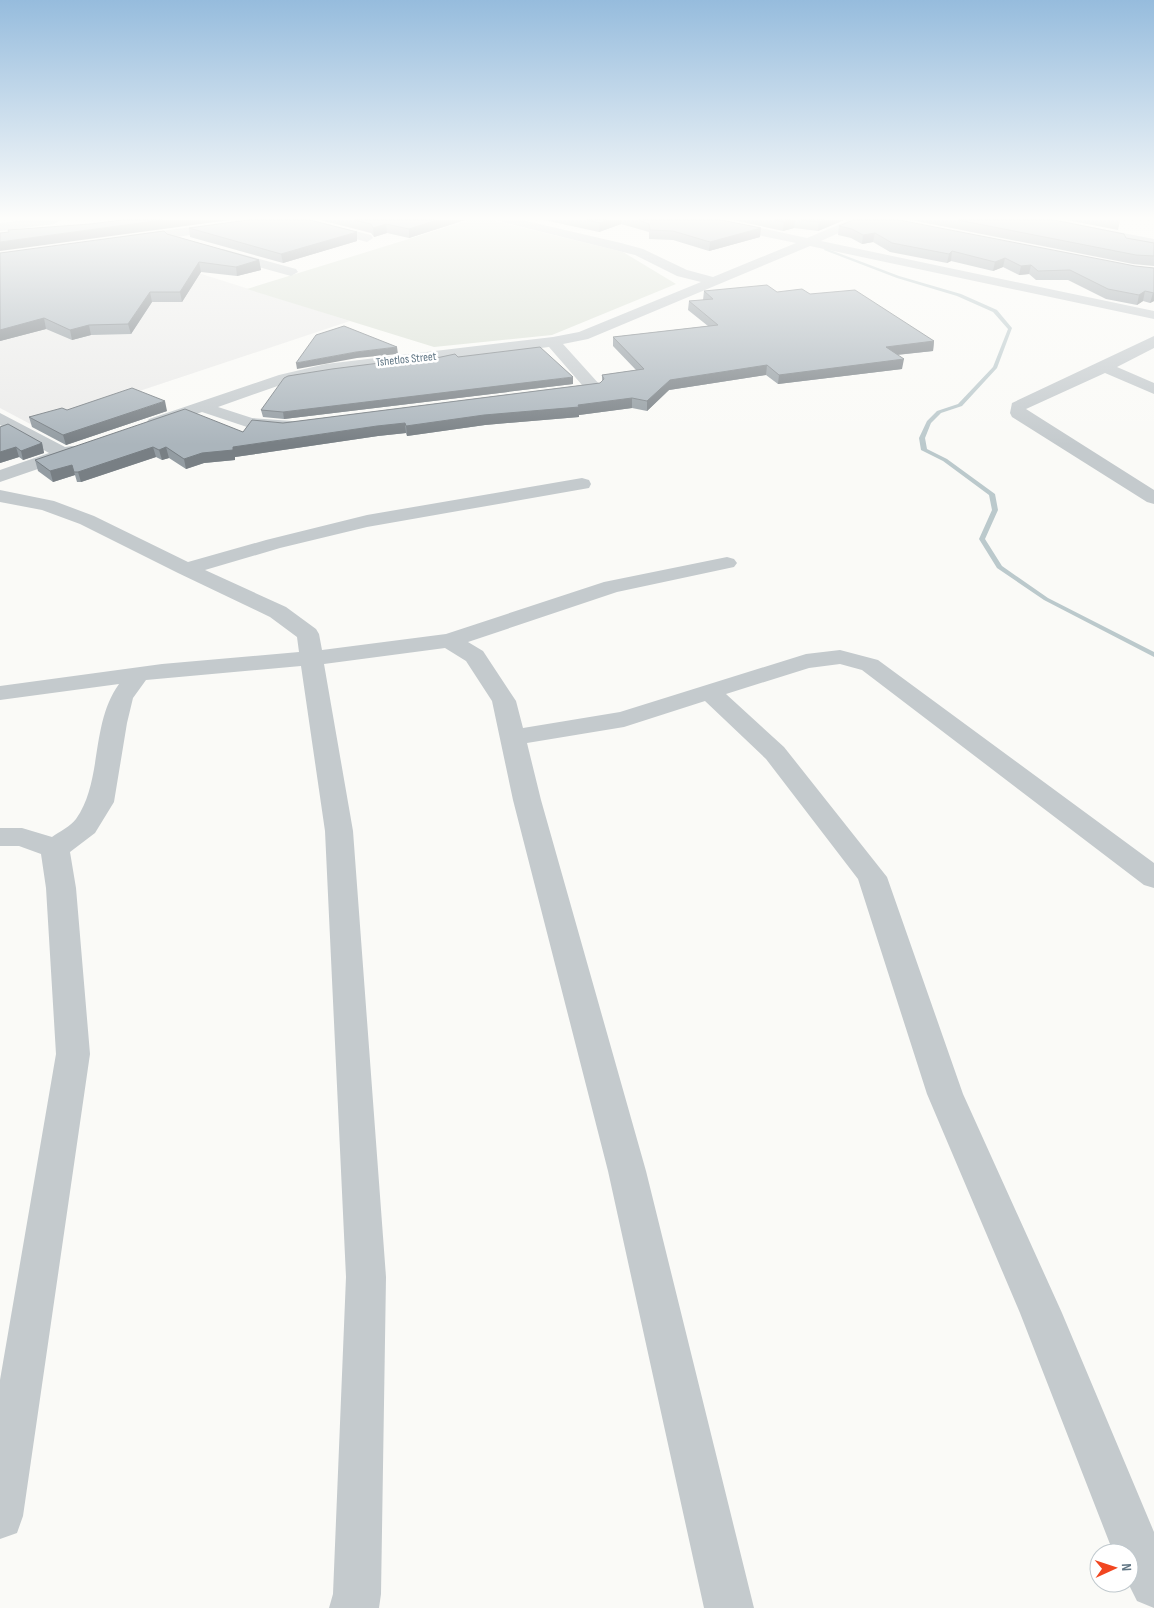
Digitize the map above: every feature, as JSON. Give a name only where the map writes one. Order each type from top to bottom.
[{"type":"street","name":"Tshetlos Street","points":[[138,429],[284,378],[326,369],[576,338],[605,328],[681,295]]},
{"type":"street","points":[[1061,295],[1154,315]]},
{"type":"street","points":[[1154,341],[1143,349],[1018,407],[1018,413],[1154,498]]},
{"type":"street","points":[[542,395],[594,388],[553,342]]},
{"type":"street","points":[[1105,367],[1154,389]]},
{"type":"street","points":[[203,407],[250,424],[284,426],[304,423]]},
{"type":"street","points":[[0,418],[64,454]]},
{"type":"street","points":[[0,476],[82,448]]},
{"type":"street","points":[[186,569],[273,544],[366,521],[582,484]]},
{"type":"street","points":[[0,496],[47,505],[87,520],[278,612],[308,634],[339,831],[366,1277],[357,1594],[354,1608]]},
{"type":"street","points":[[0,693],[138,674],[312,658],[449,641],[612,587],[727,563]]},
{"type":"street","points":[[449,641],[475,656],[504,701],[530,810],[627,1171],[729,1608]]},
{"type":"street","points":[[512,738],[624,720],[806,661],[840,657],[870,666],[1154,878]]},
{"type":"street","points":[[55,849],[85,827],[100,802],[116,715],[121,698],[138,674]]},
{"type":"street","points":[[709,692],[776,753],[872,877],[945,1094],[1041,1313],[1127,1527],[1154,1584]]},
{"type":"street","points":[[0,837],[22,836],[55,849]]},
{"type":"street","points":[[0,1516],[73,1054],[61,888],[55,849]]},
{"type":"shaded area","points":[[0,295],[268,295],[350,321],[34,426],[0,408]]},
{"type":"shaded area","points":[[266,295],[649,295],[552,335],[434,347]]},
{"type":"building","points":[[0,295],[148,295],[128,324],[89,325],[70,330],[44,318],[0,330]]},
{"type":"building","points":[[709,295],[863,295],[934,341],[886,347],[904,359],[779,375],[767,365],[670,380],[647,401],[632,398],[578,405],[579,407],[484,415],[406,426],[405,423],[377,426],[233,447],[233,450],[202,453],[184,459],[166,447],[159,450],[153,447],[78,472],[74,472],[72,465],[50,471],[35,460],[185,409],[243,432],[252,420],[283,423],[600,383],[604,379],[602,375],[644,369],[613,337],[718,325],[689,301],[713,299]]},
{"type":"building","points":[[344,326],[397,347],[296,363],[316,335]]},
{"type":"building","points":[[540,347],[573,377],[283,412],[261,410],[284,378],[288,376],[411,359],[413,363],[455,354],[458,357]]},
{"type":"building","points":[[132,388],[165,401],[63,435],[29,417],[62,408],[67,410]]},
{"type":"building","points":[[8,424],[42,443],[21,451],[16,447],[0,452],[0,427]]},
{"type":"waterway","points":[[959,295],[995,311],[1010,329],[995,367],[960,405],[939,412],[929,422],[922,438],[924,450],[945,460],[992,494],[995,510],[982,539],[999,567],[1046,599],[1154,655]]}]
